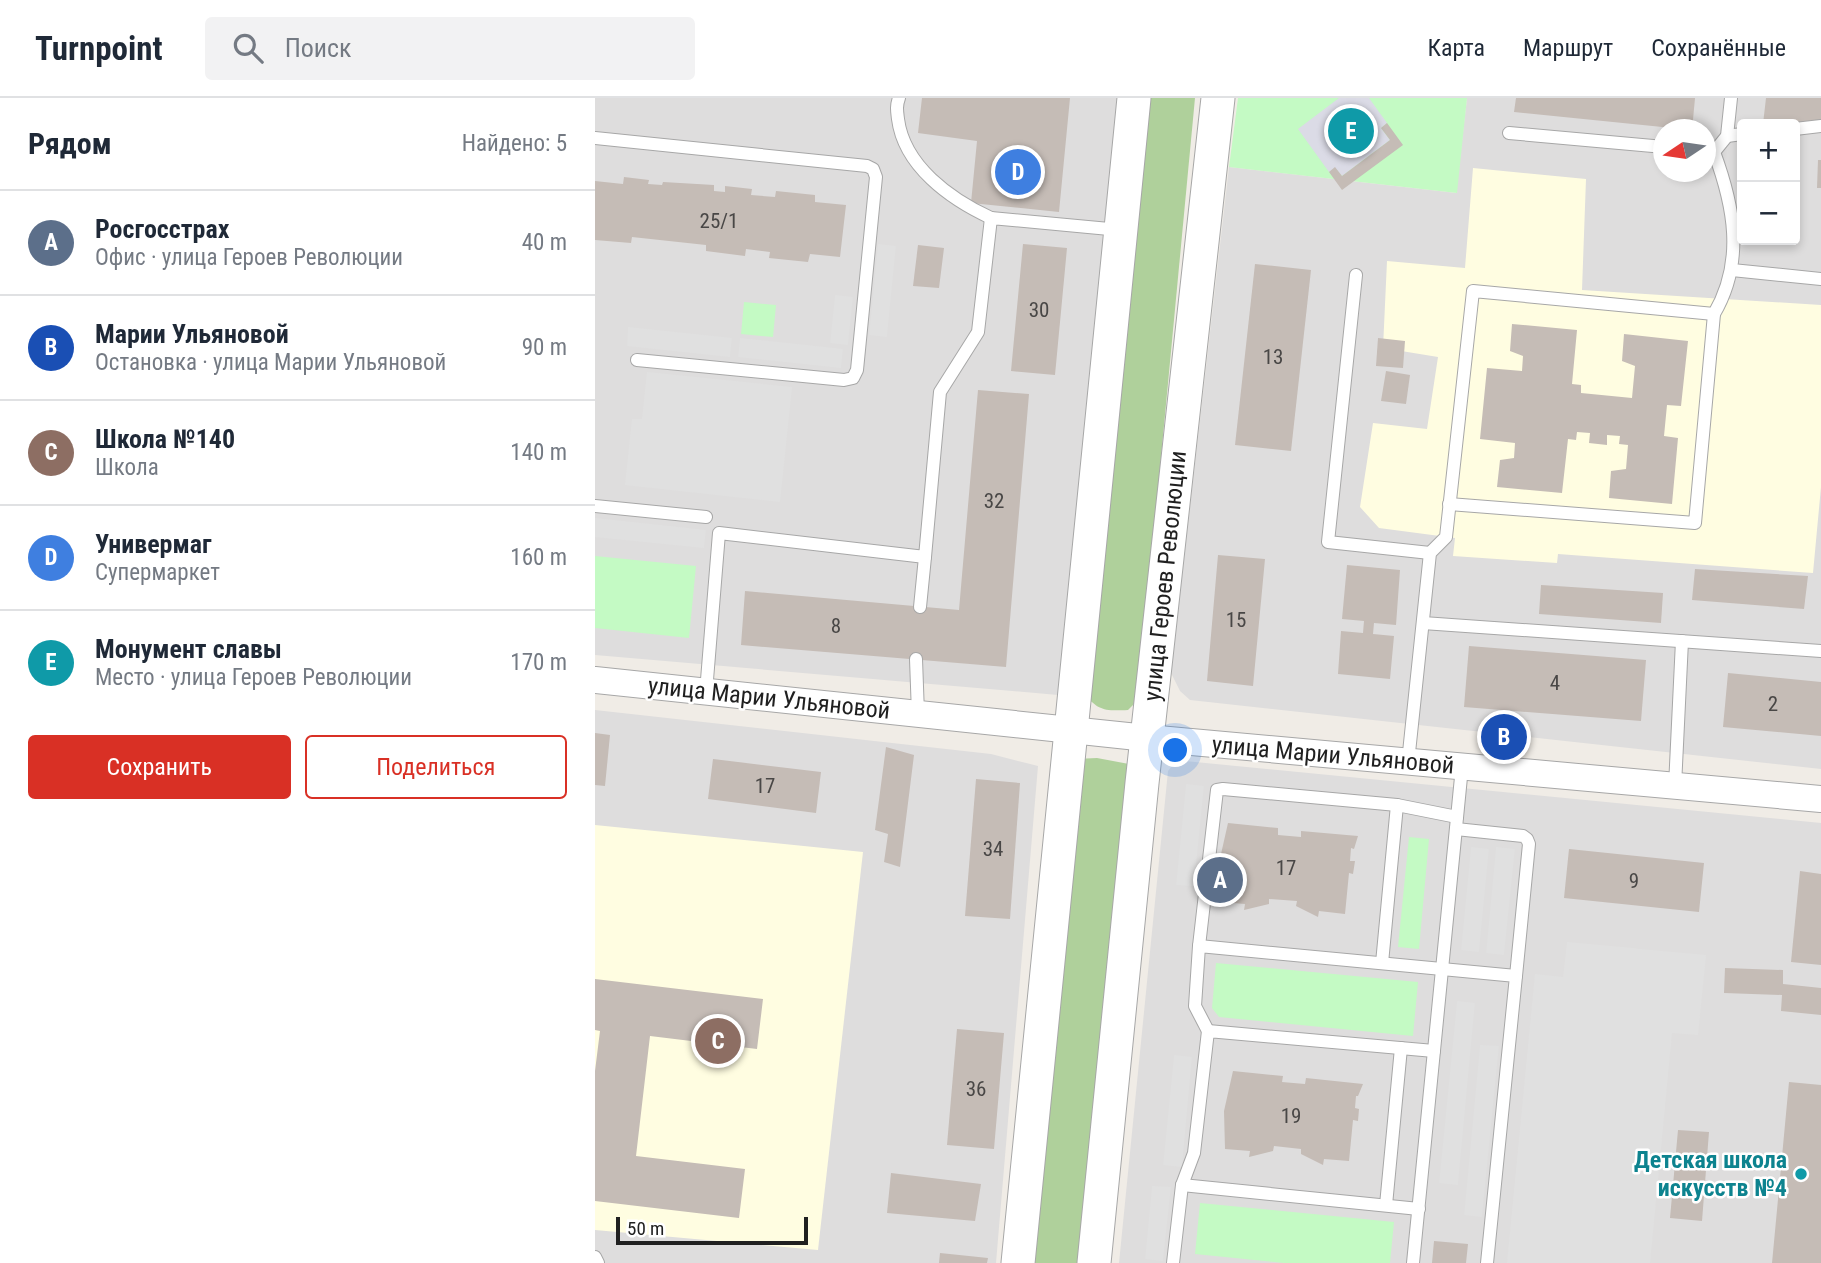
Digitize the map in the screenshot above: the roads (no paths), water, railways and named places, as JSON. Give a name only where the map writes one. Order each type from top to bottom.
[{"type":"street","points":[[1018,1263],[1134,98]]},
{"type":"street","name":"улица Героев Революции","points":[[1094,1263],[1147,738],[1218,98]]},
{"type":"street","name":"улица Марии Ульяновой","points":[[595,680],[1147,738],[1821,799]]},
{"type":"lane","points":[[899,98],[896,106],[900,138],[917,166],[954,197],[991,218],[1121,230]]},
{"type":"lane","points":[[1727,136],[1731,98]]},
{"type":"lane","points":[[1800,128],[1821,126]]},
{"type":"lane","points":[[1509,133],[1653,146]]},
{"type":"lane","points":[[1716,146],[1727,136],[1737,135]]},
{"type":"lane","points":[[595,138],[867,166],[873,169],[876,177],[857,370],[853,378],[844,380],[637,360]]},
{"type":"lane","points":[[1449,504],[1695,523],[1714,314],[1723,299],[1732,270],[1733,215],[1727,187],[1716,164]]},
{"type":"lane","points":[[921,607],[940,392],[978,332],[991,218]]},
{"type":"lane","points":[[1732,270],[1821,279]]},
{"type":"lane","points":[[1356,275],[1328,542],[1430,553]]},
{"type":"lane","points":[[1408,762],[1430,553],[1445,537],[1473,292],[1714,314]]},
{"type":"lane","points":[[595,506],[706,517]]},
{"type":"lane","points":[[706,692],[719,533],[925,557]]},
{"type":"lane","points":[[1423,622],[1821,651]]},
{"type":"lane","points":[[1675,786],[1682,641]]},
{"type":"lane","points":[[916,659],[918,714]]},
{"type":"lane","points":[[1413,1263],[1462,767]]},
{"type":"lane","points":[[1173,1263],[1182,1185],[1194,1153],[1208,1031],[1195,1006],[1199,946],[1217,790],[1223,789],[1397,805],[1457,823],[1527,839],[1529,844],[1487,1263]]},
{"type":"lane","points":[[1382,963],[1397,805]]},
{"type":"lane","points":[[1199,946],[1516,976]]},
{"type":"lane","points":[[1208,1031],[1434,1051]]},
{"type":"lane","points":[[1386,1205],[1401,1048]]},
{"type":"lane","points":[[1182,1185],[1419,1209]]},
{"type":"lane","points":[[595,1257],[598,1263]]},
{"type":"place","name":"Монумент славы","points":[[1351,131]]},
{"type":"place","name":"Универмаг","points":[[1018,172]]},
{"type":"place","name":"Марии Ульяновой","points":[[1504,737]]},
{"type":"place","name":"Росгосстрах","points":[[1220,880]]},
{"type":"place","name":"Школа №140","points":[[718,1041]]},
{"type":"place","name":"Детская школа искусств №4","points":[[1801,1174]]}]
